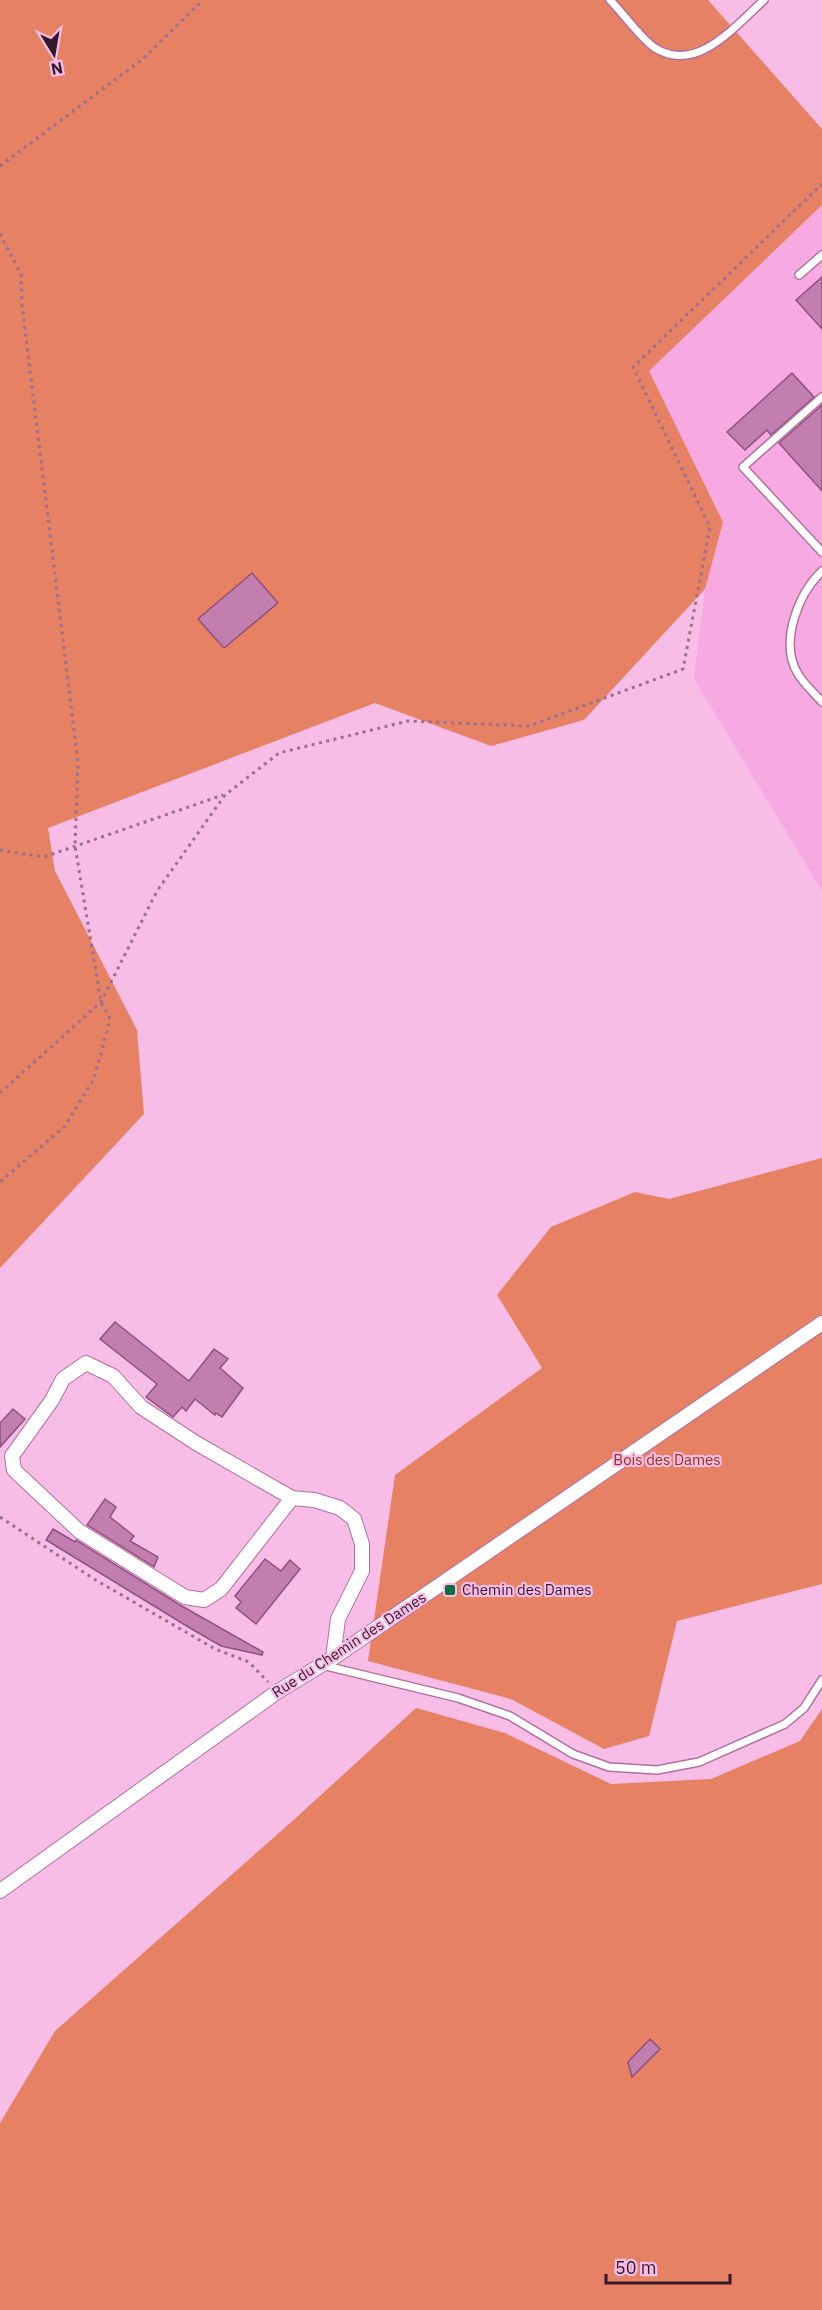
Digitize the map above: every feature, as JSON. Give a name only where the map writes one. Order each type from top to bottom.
[{"type":"street","name":"Rue du Chemin des Dames","points":[[0,1891],[277,1692],[327,1661],[822,1323]]},
{"type":"street","points":[[292,1498],[221,1589],[204,1600],[185,1597],[79,1531],[14,1470],[12,1456],[52,1400],[63,1379],[86,1363],[113,1376],[141,1407],[196,1443],[292,1498],[315,1500],[340,1508],[354,1519],[362,1544],[362,1571],[338,1620],[327,1661]]},
{"type":"lane","points":[[610,0],[653,47],[672,56],[692,56],[707,49],[764,0]]},
{"type":"lane","points":[[799,275],[822,255]]},
{"type":"lane","points":[[822,397],[743,467],[822,552]]},
{"type":"lane","points":[[822,571],[810,582],[792,624],[790,648],[797,673],[822,702]]},
{"type":"lane","points":[[327,1661],[458,1698],[510,1716],[573,1754],[609,1767],[657,1770],[699,1762],[785,1724],[804,1708],[822,1680]]},
{"type":"path","points":[[0,166],[144,58],[203,0]]},
{"type":"path","points":[[0,1093],[101,1002],[158,891],[225,795],[279,753],[408,721],[529,726],[683,669],[710,527],[633,367],[822,184]]},
{"type":"path","points":[[0,234],[21,274],[22,305],[78,763],[75,846],[101,1002],[110,1019],[94,1079],[65,1126],[0,1182]]},
{"type":"path","points":[[0,850],[44,857],[225,795]]},
{"type":"path","points":[[0,1517],[94,1579],[215,1649],[249,1662],[277,1692]]},
{"type":"shaded area","points":[[822,205],[822,891],[694,679],[705,589],[723,522],[648,371]]},
{"type":"green space","points":[[0,0],[708,0],[822,129],[822,205],[649,371],[723,522],[705,589],[584,720],[491,746],[375,703],[48,828],[55,871],[137,1030],[144,1114],[0,1268]]},
{"type":"green space","name":"Bois des Dames","points":[[822,1158],[822,1584],[677,1621],[649,1736],[604,1749],[511,1699],[368,1661],[395,1475],[542,1368],[497,1295],[551,1227],[635,1192],[669,1199]]},
{"type":"green space","points":[[416,1708],[505,1733],[611,1784],[711,1779],[800,1741],[822,1709],[822,2310],[0,2310],[0,2123],[55,2031],[298,1816]]},
{"type":"building","points":[[822,277],[822,329],[796,300]]},
{"type":"building","points":[[792,373],[814,397],[771,435],[767,430],[745,450],[727,432]]},
{"type":"building","points":[[822,405],[822,491],[779,443]]},
{"type":"building","points":[[252,573],[278,603],[224,648],[198,619]]},
{"type":"building","points":[[115,1322],[189,1381],[214,1349],[228,1359],[220,1368],[243,1388],[222,1417],[216,1413],[215,1415],[195,1399],[186,1411],[182,1407],[173,1417],[146,1397],[157,1384],[100,1339]]},
{"type":"building","points":[[13,1409],[25,1419],[0,1447],[0,1423]]},
{"type":"building","points":[[105,1499],[116,1507],[110,1517],[134,1536],[130,1541],[158,1557],[154,1567],[87,1525]]},
{"type":"building","points":[[53,1529],[75,1542],[76,1540],[180,1605],[263,1652],[262,1655],[221,1646],[190,1628],[46,1540]]},
{"type":"building","points":[[265,1559],[281,1571],[290,1560],[300,1569],[256,1624],[236,1608],[241,1602],[235,1596]]},
{"type":"building","points":[[650,2039],[660,2049],[632,2077],[628,2062]]},
{"type":"place","name":"Chemin des Dames","points":[[450,1590]]}]
